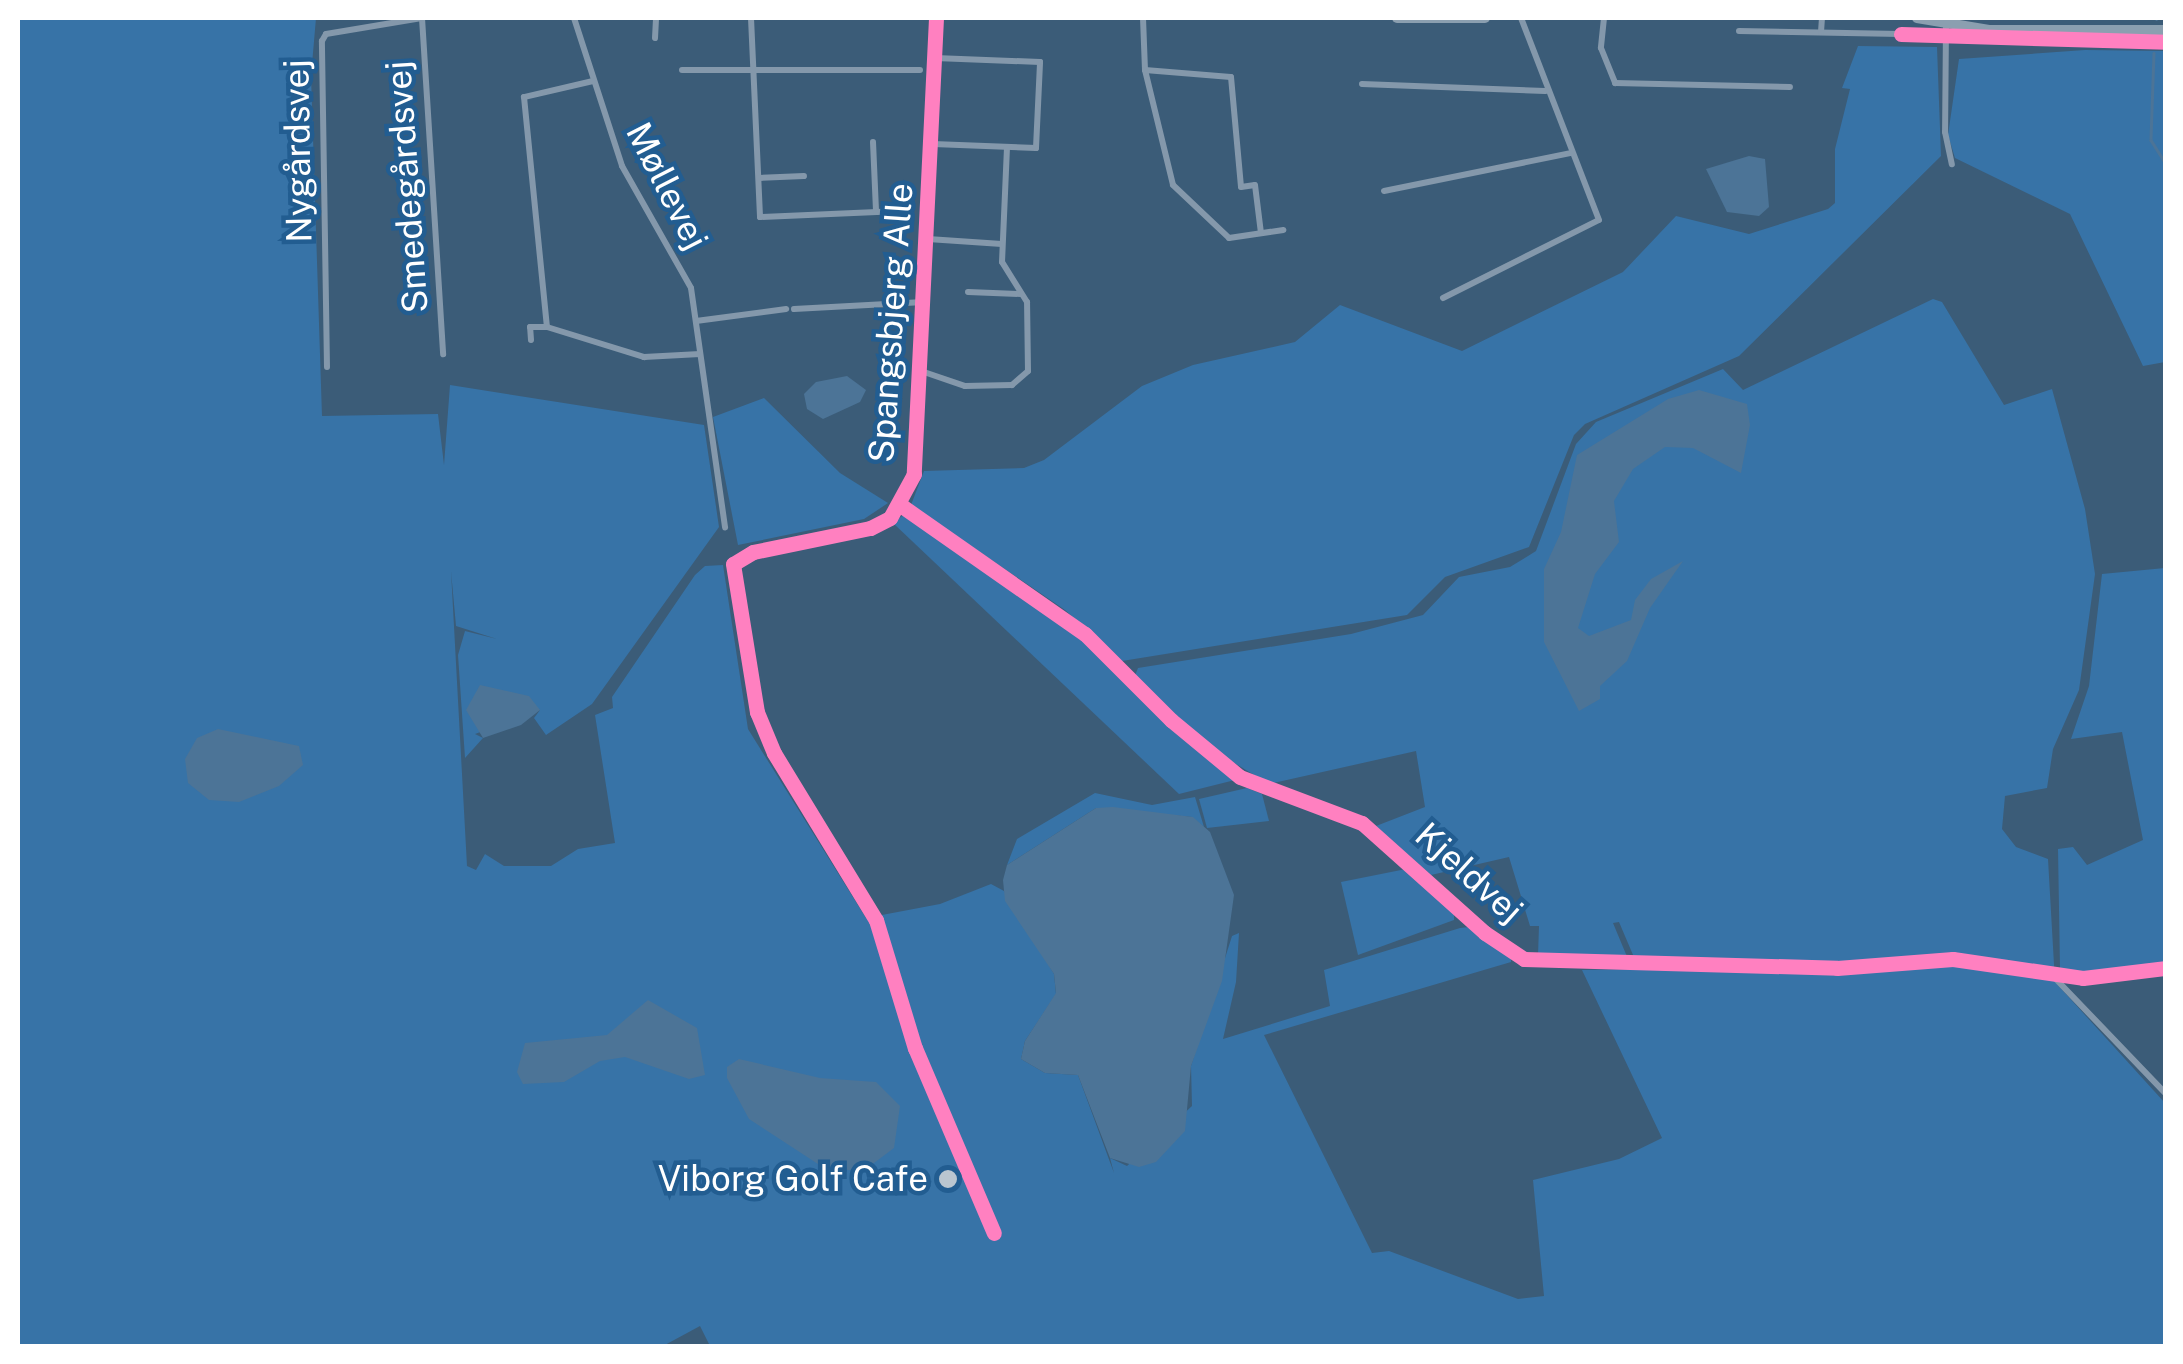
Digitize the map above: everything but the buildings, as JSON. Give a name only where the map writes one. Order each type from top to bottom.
[{"type":"street","name":"Smedegårdsvej","points":[[422,18],[443,354]]},
{"type":"street","name":"Nygårdsvej","points":[[327,367],[322,41],[326,34],[422,18]]},
{"type":"street","name":"Møllevej","points":[[574,18],[622,166],[677,255],[696,321],[725,528]]},
{"type":"street","points":[[656,18],[656,38]]},
{"type":"street","points":[[751,18],[760,217],[900,212]]},
{"type":"street","name":"Spangsbjerg Alle","points":[[936,18],[933,144],[914,474],[899,504],[870,528],[753,552],[733,564],[757,712],[774,753],[876,920],[915,1048],[994,1233]]},
{"type":"street","points":[[1142,18],[1146,70],[1173,185],[1216,232],[1229,238],[1284,230]]},
{"type":"street","points":[[1397,18],[1485,18]]},
{"type":"street","points":[[1443,298],[1600,220],[1570,154],[1521,18]]},
{"type":"street","points":[[1604,18],[1601,48],[1616,83],[1790,87]]},
{"type":"street","points":[[1821,32],[1822,18]]},
{"type":"street","points":[[1917,18],[1946,25],[2166,30]]},
{"type":"street","points":[[1946,25],[1945,132],[1952,164]]},
{"type":"street","points":[[1739,31],[1901,34]]},
{"type":"street","points":[[935,58],[1040,62],[1036,148],[1007,146]]},
{"type":"street","points":[[682,70],[920,70]]},
{"type":"street","points":[[1146,70],[1232,77],[1242,187],[1255,186],[1261,234]]},
{"type":"street","points":[[547,328],[524,97],[593,80]]},
{"type":"street","points":[[1362,84],[1545,90]]},
{"type":"street","points":[[873,142],[876,212]]},
{"type":"street","name":"Spangsbjerg Alle","points":[[920,370],[965,386],[1022,380],[1028,371],[1030,313],[1022,294],[1005,272],[1002,244],[1007,146],[933,144]]},
{"type":"street","points":[[1384,191],[1570,154]]},
{"type":"street","points":[[759,178],[804,176]]},
{"type":"street","name":"Spangsbjerg Alle","points":[[928,240],[1002,244]]},
{"type":"street","points":[[968,292],[1022,294]]},
{"type":"street","points":[[696,321],[790,309],[924,302]]},
{"type":"street","points":[[531,340],[530,327],[547,328],[644,357],[700,354]]},
{"type":"street","name":"Kjeldvej","points":[[899,504],[1085,634],[1240,777],[1362,822],[1484,933],[1524,959],[1837,968],[1953,960],[2099,977],[2166,968]]},
{"type":"street","points":[[2052,974],[2166,1094]]},
{"type":"shaded area","points":[[18,18],[316,18],[311,76],[322,416],[438,414],[444,465],[450,385],[704,425],[719,527],[592,704],[546,735],[534,718],[540,710],[475,734],[483,738],[465,758],[458,655],[465,631],[497,639],[456,626],[451,571],[467,866],[476,870],[485,854],[504,866],[551,866],[578,849],[615,843],[595,715],[613,708],[612,697],[695,575],[705,566],[723,565],[748,729],[866,918],[940,904],[991,884],[1004,891],[1054,974],[1056,994],[1025,1041],[1021,1059],[1045,1073],[1078,1075],[1114,1173],[1110,1158],[1127,1166],[1192,1106],[1191,1066],[1232,936],[1239,933],[1236,982],[1223,1039],[1330,1006],[1324,970],[1460,928],[1469,927],[1511,957],[1511,962],[1264,1035],[1372,1253],[1389,1251],[1518,1299],[1544,1296],[1533,1180],[1619,1159],[1662,1138],[1582,970],[1639,969],[1619,922],[1613,923],[1628,959],[1538,955],[1539,926],[1530,926],[1509,857],[1431,875],[1376,826],[1425,807],[1416,751],[1269,784],[1208,747],[1134,678],[1138,668],[1351,634],[1423,615],[1459,577],[1510,567],[1536,551],[1576,444],[1596,422],[1723,369],[1743,390],[1933,299],[1942,302],[2004,405],[2052,389],[2085,509],[2095,574],[2079,690],[2053,749],[2047,788],[2005,796],[2002,829],[2016,847],[2048,859],[2055,982],[2165,1103],[2165,1346],[710,1346],[700,1326],[663,1346],[18,1346]]},
{"type":"shaded area","points":[[1858,46],[1937,47],[1941,156],[1739,356],[1585,424],[1574,435],[1529,547],[1445,577],[1407,615],[1122,661],[1065,610],[911,505],[924,471],[1024,468],[1044,460],[1142,386],[1193,365],[1295,342],[1340,305],[1462,351],[1623,272],[1676,216],[1749,234],[1828,209],[1835,203],[1835,149],[1850,89],[1842,88]]},
{"type":"shaded area","points":[[2085,50],[2165,51],[2165,362],[2143,366],[2070,214],[1955,158],[1948,135],[1959,59]]},
{"type":"shaded area","points":[[1749,156],[1765,159],[1769,207],[1759,216],[1727,212],[1706,169]]},
{"type":"shaded area","points":[[847,376],[866,390],[860,402],[823,419],[807,409],[804,394],[816,382]]},
{"type":"shaded area","points":[[1699,390],[1747,404],[1750,425],[1741,473],[1693,448],[1665,447],[1633,469],[1614,501],[1619,542],[1595,574],[1578,628],[1589,636],[1631,620],[1635,600],[1651,579],[1683,561],[1650,608],[1627,661],[1600,686],[1600,699],[1579,711],[1544,642],[1544,569],[1561,532],[1577,455],[1668,399]]},
{"type":"shaded area","points":[[764,398],[840,473],[888,503],[864,519],[738,545],[713,417]]},
{"type":"shaded area","points":[[906,513],[1050,611],[1235,780],[1179,794],[893,523]]},
{"type":"shaded area","points":[[2165,568],[2165,963],[2068,973],[2060,969],[2058,849],[2073,847],[2087,865],[2143,840],[2122,732],[2071,739],[2089,686],[2102,574]]},
{"type":"shaded area","points":[[480,685],[529,696],[540,710],[521,725],[483,738],[466,710]]},
{"type":"shaded area","points":[[218,729],[299,746],[303,765],[279,786],[239,802],[209,800],[188,783],[185,759],[197,738]]},
{"type":"shaded area","points":[[1247,788],[1262,794],[1269,821],[1207,828],[1199,799]]},
{"type":"shaded area","points":[[1095,793],[1152,805],[1195,797],[1204,827],[1192,817],[1096,808],[1007,865],[1017,839]]},
{"type":"shaded area","points":[[1096,808],[1193,817],[1210,832],[1234,895],[1222,981],[1191,1066],[1185,1131],[1156,1162],[1139,1167],[1110,1158],[1078,1075],[1045,1073],[1021,1059],[1025,1041],[1056,993],[1054,974],[1005,901],[1003,880],[1007,865]]},
{"type":"shaded area","points":[[1411,868],[1454,909],[1454,920],[1358,955],[1341,882]]},
{"type":"shaded area","points":[[648,1000],[697,1028],[705,1075],[689,1079],[625,1057],[600,1061],[564,1082],[523,1084],[517,1072],[525,1043],[607,1035]]},
{"type":"shaded area","points":[[739,1059],[820,1078],[876,1082],[900,1106],[894,1148],[862,1172],[821,1166],[749,1119],[727,1078],[727,1067]]},
{"type":"waterway","points":[[2154,53],[2151,140],[2166,164]]},
{"type":"cycle path","points":[[936,18],[914,474],[890,518],[870,528],[753,552],[733,564],[757,712],[774,753],[876,920],[915,1048],[994,1233]]},
{"type":"cycle path","points":[[1901,34],[2166,42]]},
{"type":"cycle path","points":[[899,504],[1085,634],[1171,720],[1240,777],[1362,823],[1485,933],[1524,959],[1837,968],[1953,959],[2083,978],[2166,968]]},
{"type":"place","name":"Viborg Golf Cafe","points":[[948,1179]]}]
